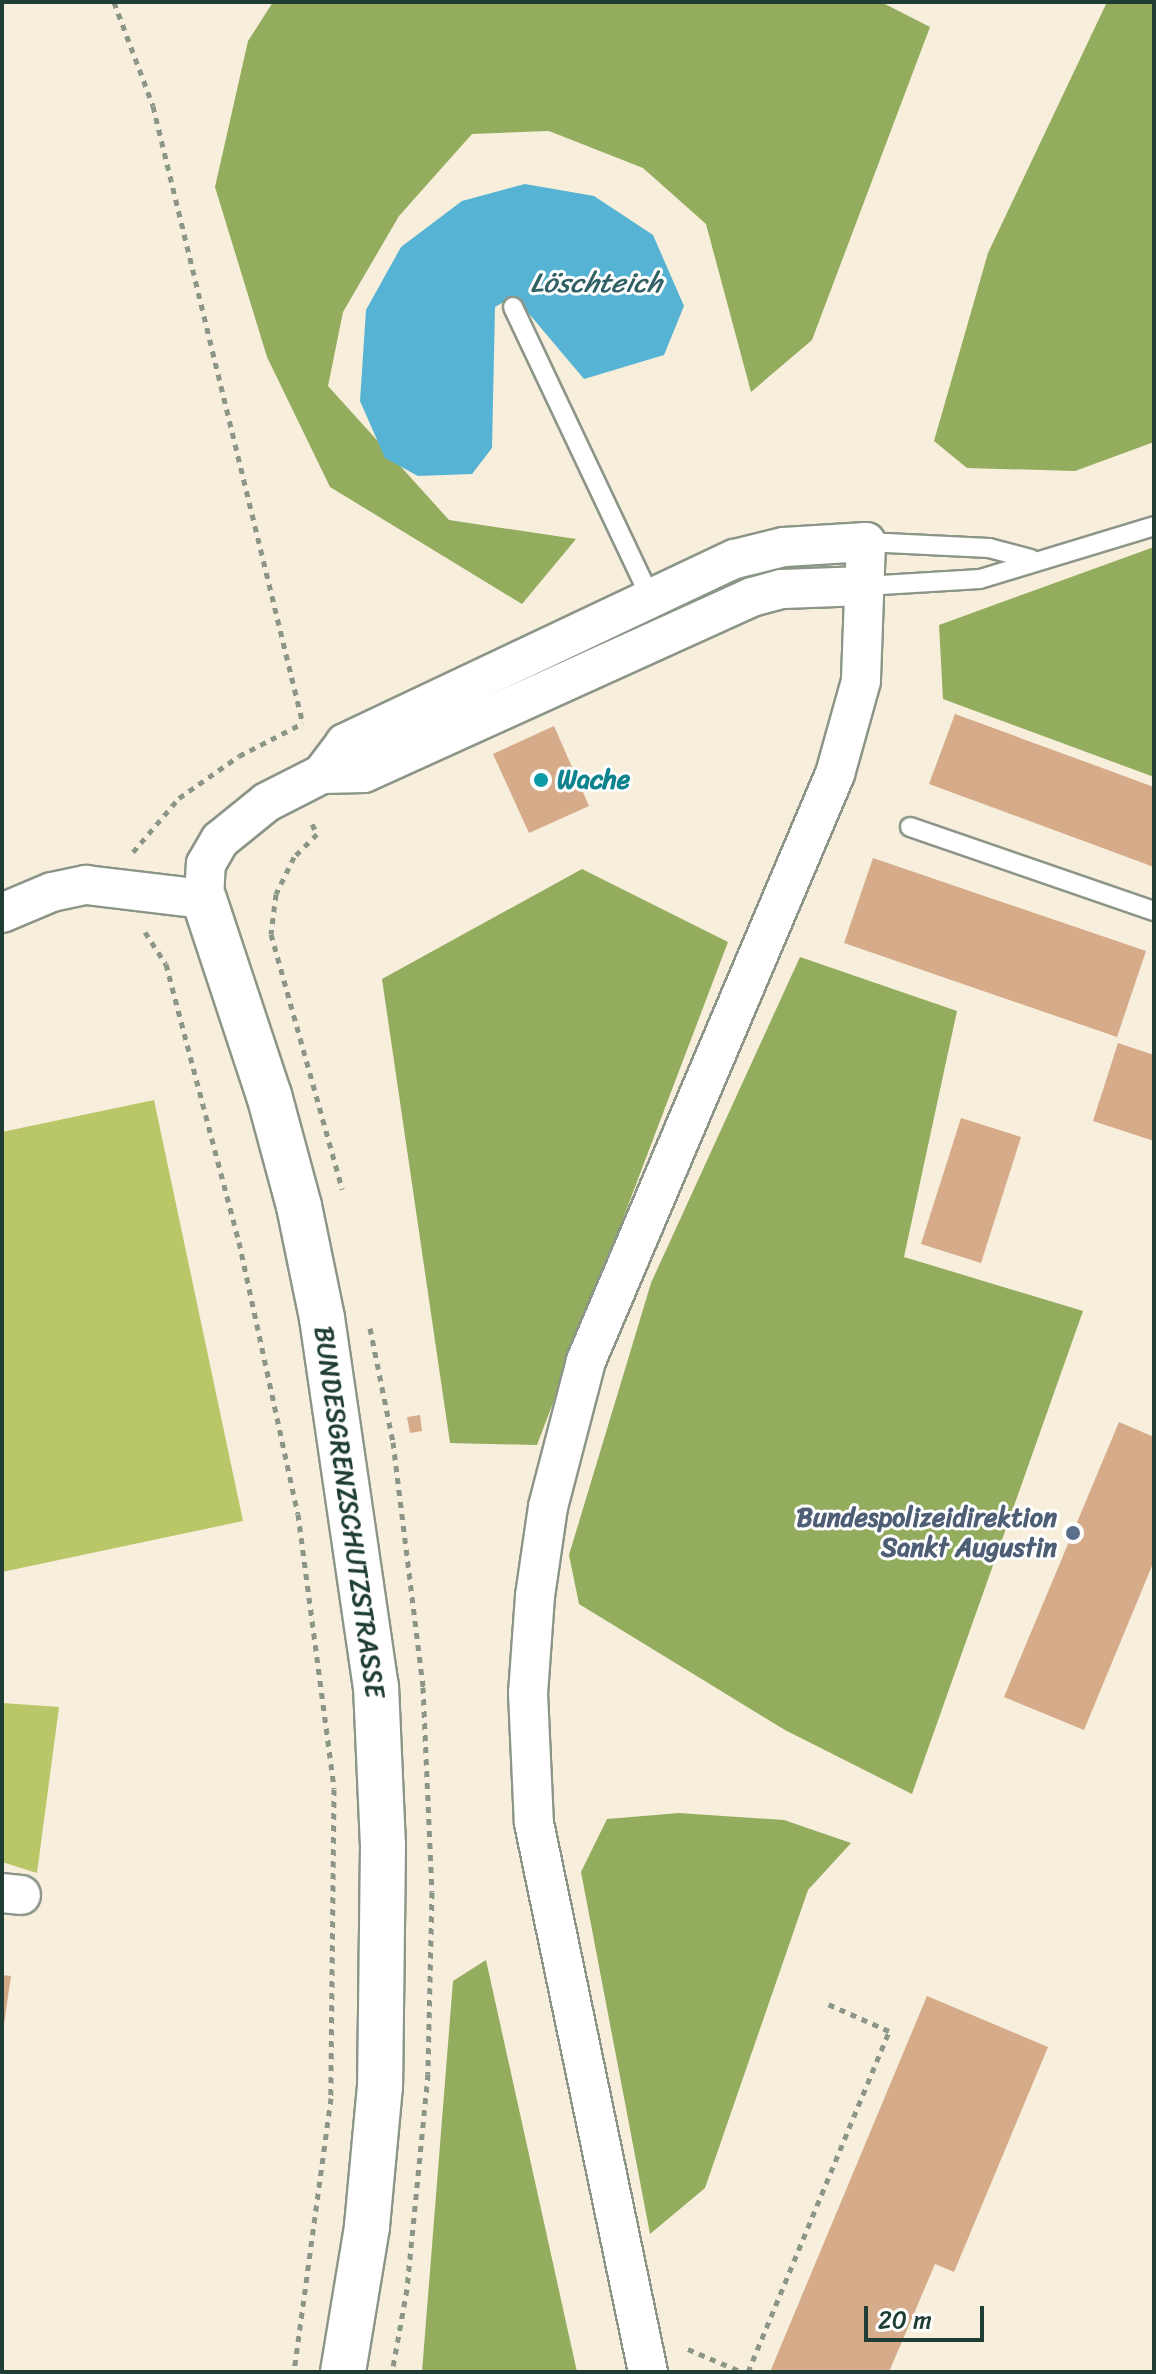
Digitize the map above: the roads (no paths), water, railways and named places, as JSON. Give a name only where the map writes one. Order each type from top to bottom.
[{"type":"street","points":[[455,711],[582,631],[735,559],[784,547],[866,542],[861,681],[835,774],[586,1361],[548,1507],[535,1596],[528,1693],[534,1823],[648,2372]]},
{"type":"street","points":[[455,711],[598,667],[752,597],[782,589],[865,586]]},
{"type":"street","points":[[582,631],[598,667]]},
{"type":"street","name":"BUNDESGRENZSCHUTZSTRASSE","points":[[343,2372],[367,2227],[380,2086],[383,1846],[376,1686],[325,1334],[299,1206],[269,1095],[204,899],[206,864],[220,840],[267,802],[322,774],[345,743],[455,711]]},
{"type":"street","points":[[2,913],[52,892],[86,885],[204,899]]},
{"type":"lane","points":[[513,307],[651,599]]},
{"type":"lane","points":[[865,586],[980,579],[1031,559],[1154,526]]},
{"type":"lane","points":[[866,542],[989,548],[1031,559]]},
{"type":"lane","points":[[910,827],[1154,911]]},
{"type":"water","name":"Löschteich","points":[[525,184],[594,196],[653,235],[684,306],[664,355],[584,379],[514,296],[495,307],[492,448],[472,474],[418,476],[385,458],[360,401],[366,310],[401,247],[462,201]]},
{"type":"place","name":"Wache","points":[[541,780]]},
{"type":"place","name":"Bundespolizeidirektion Sankt Augustin","points":[[1073,1533]]}]
